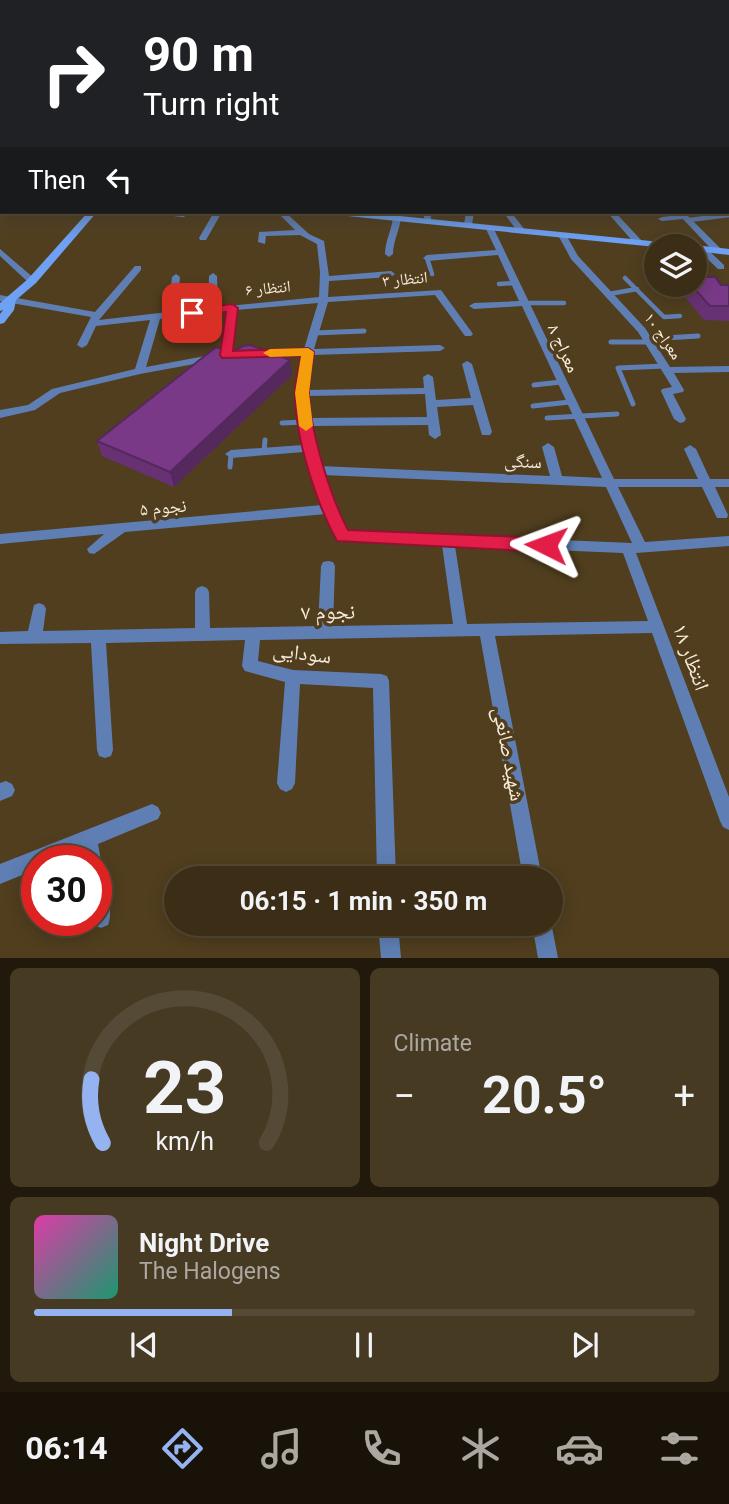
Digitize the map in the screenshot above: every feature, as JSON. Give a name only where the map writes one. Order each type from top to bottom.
[{"type":"main road","points":[[0,308],[32,281],[91,214]]},
{"type":"main road","points":[[377,214],[428,216],[468,225],[644,243]]},
{"type":"main road","points":[[707,252],[714,254],[729,252]]},
{"type":"main road","points":[[0,321],[9,310],[12,300]]},
{"type":"street","points":[[203,238],[217,214]]},
{"type":"street","points":[[283,214],[306,236],[321,243],[326,279],[324,301],[308,352],[302,393],[305,422],[316,470],[328,509],[343,536],[635,548],[729,541]]},
{"type":"street","points":[[468,225],[470,214]]},
{"type":"street","points":[[509,214],[521,230]]},
{"type":"street","points":[[613,214],[639,243]]},
{"type":"street","points":[[389,254],[388,242],[397,215]]},
{"type":"street","points":[[662,219],[685,216],[721,267]]},
{"type":"street","name":"معراج ۸","points":[[489,227],[576,416],[611,483]]},
{"type":"street","points":[[262,242],[262,234],[304,232]]},
{"type":"street","name":"معراج ۱۰","points":[[562,235],[574,257],[649,340],[679,390],[666,391],[680,419]]},
{"type":"street","points":[[427,258],[500,252]]},
{"type":"street","points":[[1,253],[32,281]]},
{"type":"street","points":[[707,256],[714,254]]},
{"type":"street","points":[[82,345],[94,319],[138,268]]},
{"type":"street","points":[[326,279],[391,274]]},
{"type":"street","points":[[213,276],[213,311]]},
{"type":"street","points":[[172,315],[176,277]]},
{"type":"street","name":"انتظار ۳","points":[[324,301],[438,292],[468,334]]},
{"type":"street","name":"انتظار ۶","points":[[0,298],[94,319],[156,317],[275,303],[324,301]]},
{"type":"street","points":[[474,306],[524,303]]},
{"type":"street","points":[[226,355],[232,308]]},
{"type":"street","points":[[140,371],[156,317]]},
{"type":"street","points":[[0,414],[31,408],[55,391],[226,355],[440,348]]},
{"type":"street","points":[[467,365],[486,432]]},
{"type":"street","points":[[666,368],[729,369]]},
{"type":"street","points":[[428,377],[435,435]]},
{"type":"street","points":[[302,393],[429,391]]},
{"type":"street","points":[[431,404],[477,401]]},
{"type":"street","points":[[305,422],[434,421]]},
{"type":"street","points":[[230,461],[264,446],[310,448]]},
{"type":"street","points":[[548,447],[557,480]]},
{"type":"street","points":[[690,449],[722,515]]},
{"type":"street","name":"سنگی","points":[[316,470],[611,483],[729,483]]},
{"type":"street","name":"انتظار ۱۸","points":[[611,483],[635,548],[657,627],[729,821]]},
{"type":"street","name":"نجوم ۵","points":[[0,540],[328,509]]},
{"type":"street","points":[[94,549],[122,528]]},
{"type":"street","points":[[447,541],[461,631]]},
{"type":"street","points":[[325,633],[328,566]]},
{"type":"street","points":[[202,592],[203,635]]},
{"type":"street","points":[[34,638],[39,609]]},
{"type":"street","name":"نجوم ۷","points":[[0,639],[657,627]]},
{"type":"street","name":"شهید صانعی","points":[[486,630],[531,866]]},
{"type":"street","name":"سودایی","points":[[253,634],[250,666],[293,677],[381,681],[387,866]]},
{"type":"street","points":[[98,637],[104,750]]},
{"type":"street","points":[[286,783],[293,677]]},
{"type":"street","points":[[0,874],[152,813]]},
{"type":"street","points":[[88,839],[89,845]]},
{"type":"street","points":[[389,936],[391,958]]},
{"type":"street","points":[[544,936],[548,958]]},
{"type":"lane","points":[[179,214],[183,215]]},
{"type":"lane","points":[[685,216],[729,215]]},
{"type":"lane","points":[[427,258],[432,274]]},
{"type":"lane","points":[[625,278],[664,317],[680,316]]},
{"type":"lane","points":[[499,284],[515,283]]},
{"type":"lane","points":[[609,294],[637,289]]},
{"type":"lane","points":[[524,303],[564,303]]},
{"type":"lane","points":[[314,333],[364,331]]},
{"type":"lane","points":[[611,342],[698,336]]},
{"type":"lane","points":[[633,404],[618,368],[666,368]]},
{"type":"lane","points":[[534,385],[561,382]]},
{"type":"lane","points":[[533,407],[570,402]]},
{"type":"lane","points":[[547,418],[617,414]]},
{"type":"lane","points":[[282,423],[305,422]]},
{"type":"building","points":[[707,277],[715,277],[721,285],[729,287],[729,306],[710,306],[702,297],[707,297]]},
{"type":"building","points":[[250,345],[290,360],[170,472],[97,441],[216,347],[232,352]]},
{"type":"slow traffic","points":[[270,353],[308,352],[302,393],[306,426]]},
{"type":"route","points":[[192,313],[232,308],[226,355],[308,352],[302,393],[305,422],[328,509],[343,536],[546,545]]}]
